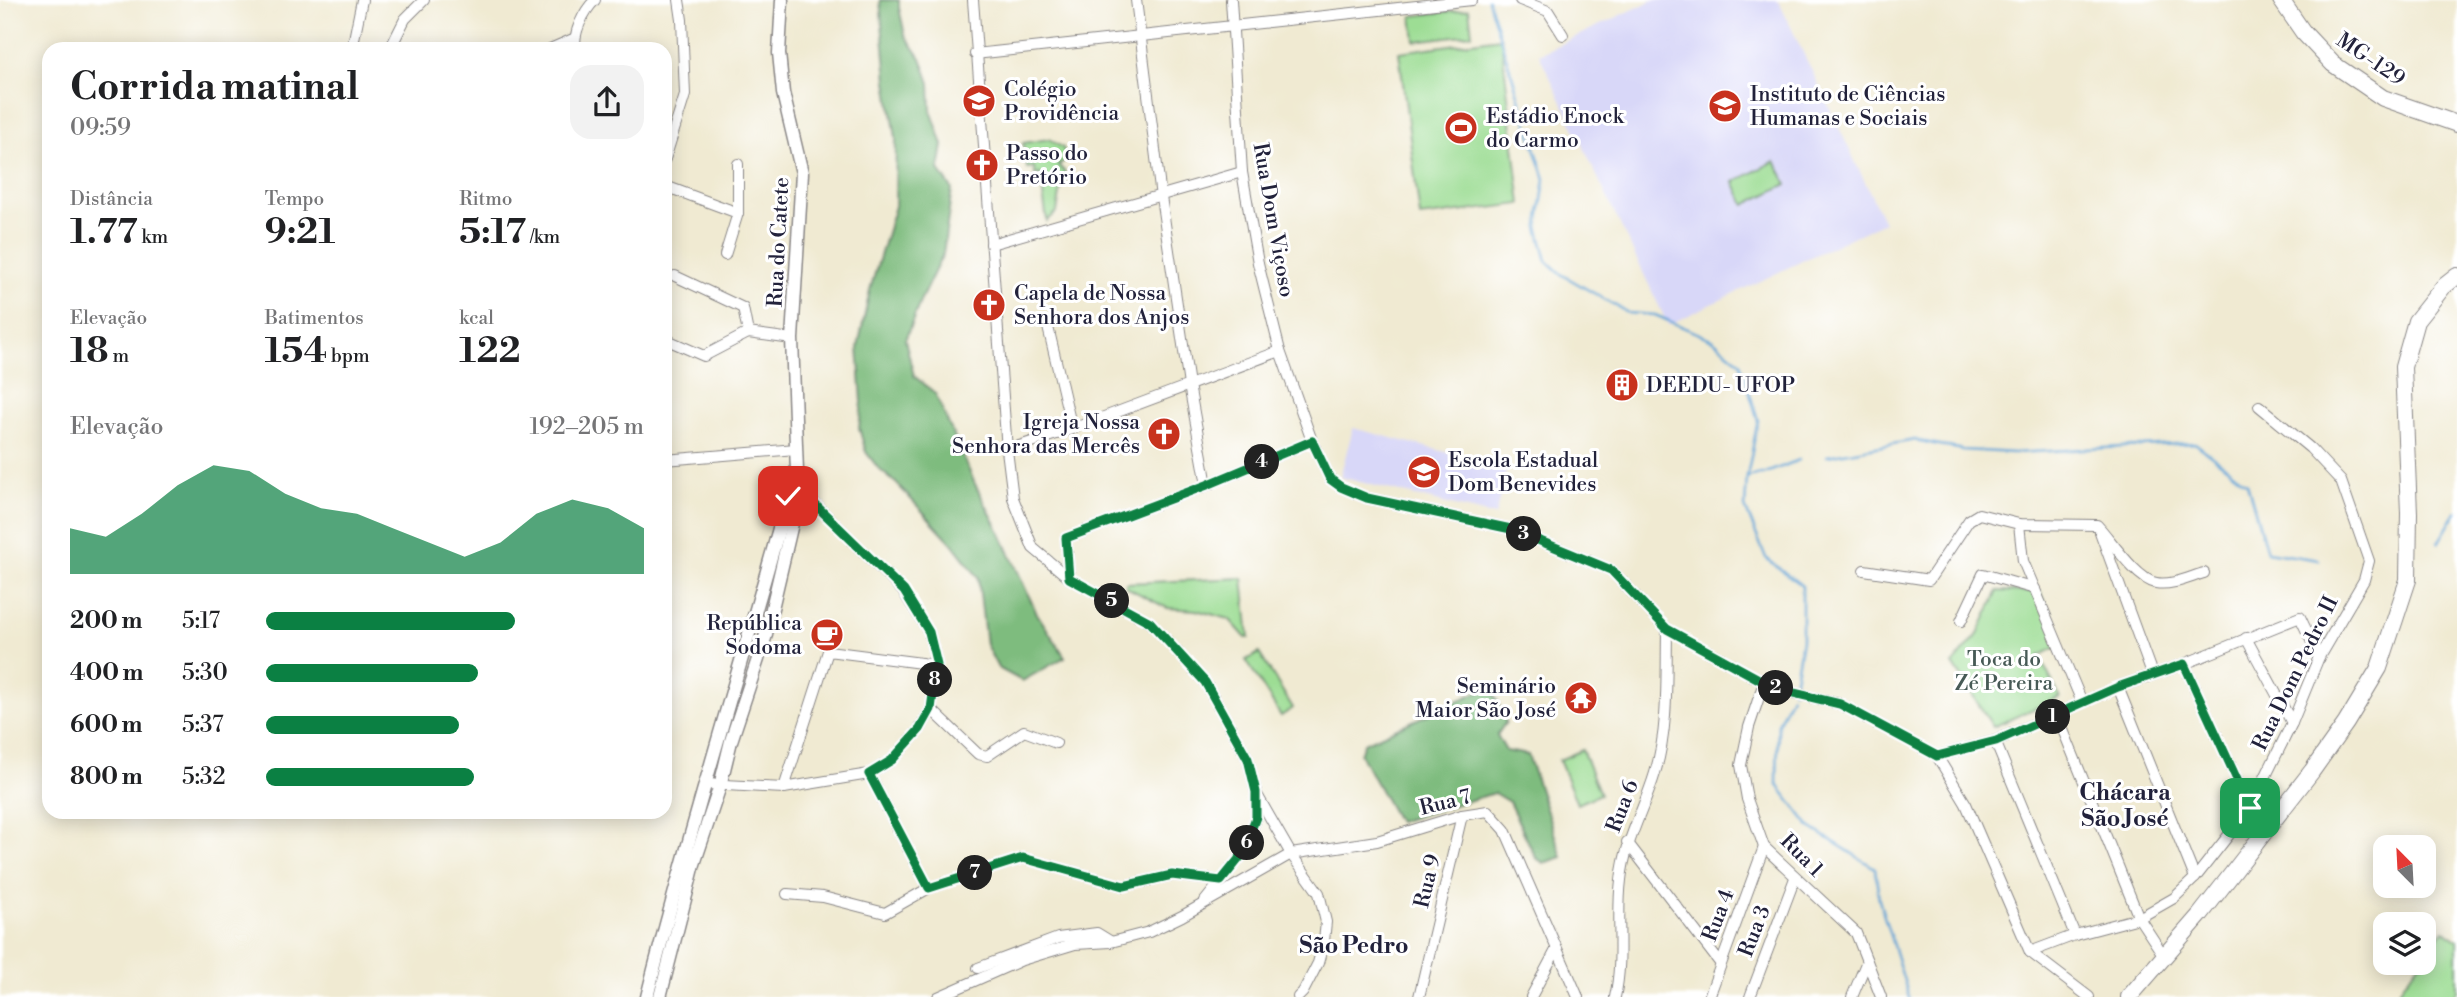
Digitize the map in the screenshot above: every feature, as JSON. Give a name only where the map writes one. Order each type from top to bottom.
[{"type":"main road","name":"MG-129","points":[[2281,0],[2302,32],[2333,64],[2383,98],[2457,124]]},
{"type":"main road","points":[[2129,997],[2200,915],[2312,771],[2346,723],[2379,668],[2408,580],[2409,513],[2403,368],[2416,321],[2443,287],[2457,276]]},
{"type":"street","points":[[353,42],[362,0]]},
{"type":"street","points":[[394,42],[405,19],[424,0]]},
{"type":"street","points":[[576,42],[587,8],[595,0]]},
{"type":"street","points":[[672,137],[685,95],[679,0]]},
{"type":"street","name":"Rua do Catete","points":[[688,863],[720,786],[731,741],[765,638],[798,498],[792,339],[802,173],[783,93],[779,53],[782,0]]},
{"type":"street","points":[[973,0],[975,54],[1013,498],[1033,548],[1069,578],[1150,622],[1205,682],[1248,759],[1256,792],[1256,817],[1251,835],[1242,855],[1205,901]]},
{"type":"street","points":[[1136,0],[1143,37],[1161,197],[1207,485]]},
{"type":"street","name":"Rua Dom Viçoso","points":[[1231,0],[1242,172],[1258,263],[1280,351],[1312,441],[1330,479],[1367,498],[1511,529],[1611,570],[1667,629],[1777,689],[1840,704],[1937,756]]},
{"type":"street","points":[[975,54],[1468,0]]},
{"type":"street","points":[[1520,0],[1548,10],[1563,35]]},
{"type":"street","points":[[725,255],[738,213],[738,164]]},
{"type":"street","points":[[991,244],[1242,172]]},
{"type":"street","points":[[672,189],[738,213]]},
{"type":"street","points":[[675,276],[743,308],[748,333]]},
{"type":"street","points":[[1048,327],[1072,429]]},
{"type":"street","points":[[672,342],[704,356],[748,333],[792,339]]},
{"type":"street","points":[[1007,450],[1072,429],[1280,351]]},
{"type":"street","name":"Rua Dom Pedro II","points":[[2030,952],[2075,935],[2139,918],[2174,898],[2195,878],[2250,808],[2292,723],[2319,657],[2364,580],[2369,561],[2341,481],[2310,448],[2259,406]]},
{"type":"street","points":[[1069,578],[1066,538],[1207,485],[1312,441]]},
{"type":"street","points":[[672,459],[796,449]]},
{"type":"street","points":[[646,997],[658,976],[706,784],[788,496],[797,487],[904,591],[929,632],[937,665],[931,709],[920,729],[892,760],[869,774],[784,788],[706,784]]},
{"type":"street","points":[[1864,570],[1929,580],[1969,520],[1979,514],[2019,524],[2097,525],[2143,578],[2157,583],[2204,573]]},
{"type":"street","points":[[2019,524],[2023,561],[2082,702]]},
{"type":"street","points":[[2097,525],[2152,674]]},
{"type":"street","points":[[1961,621],[1983,574],[2035,589]]},
{"type":"street","points":[[2089,997],[2030,952],[1966,804],[1937,756],[1996,741],[2118,687],[2184,664],[2300,617],[2319,657]]},
{"type":"street","name":"Rua 6","points":[[1615,997],[1620,979],[1620,881],[1627,842],[1655,774],[1665,728],[1667,629]]},
{"type":"street","points":[[750,634],[765,638]]},
{"type":"street","points":[[2246,638],[2292,723]]},
{"type":"street","points":[[784,788],[828,651],[937,665]]},
{"type":"street","points":[[2184,664],[2250,808],[2268,825]]},
{"type":"street","name":"Rua 1","points":[[1764,682],[1749,727],[1741,765],[1747,799],[1764,848],[1856,933],[1881,997]]},
{"type":"street","points":[[2118,687],[2195,878]]},
{"type":"street","points":[[931,709],[978,754],[987,756],[1024,731],[1056,743]]},
{"type":"street","points":[[2057,715],[2139,918],[2164,956]]},
{"type":"street","points":[[1996,741],[2075,935]]},
{"type":"street","points":[[869,774],[929,888]]},
{"type":"street","points":[[1256,792],[1291,854],[1319,894],[1326,922],[1318,963],[1298,997]]},
{"type":"street","name":"Rua 7","points":[[1291,854],[1377,841],[1462,815],[1488,811],[1505,830],[1578,997]]},
{"type":"street","name":"Rua 9","points":[[1419,997],[1462,815]]},
{"type":"street","points":[[1627,842],[1720,963]]},
{"type":"street","name":"Rua 4","points":[[1709,997],[1764,848]]},
{"type":"street","points":[[938,997],[1035,956],[1075,944],[1111,942],[1149,932],[1291,854]]},
{"type":"street","points":[[787,894],[823,897],[885,913],[929,888],[1023,858],[1124,886],[1172,875],[1221,881]]},
{"type":"street","name":"Rua 3","points":[[1749,997],[1795,878]]},
{"type":"street","points":[[978,968],[1058,939],[1097,933],[1111,942]]},
{"type":"street","points":[[1531,997],[1556,950]]},
{"type":"street","points":[[1852,997],[1867,961]]},
{"type":"street","points":[[658,976],[660,997]]},
{"type":"shaded area","points":[[1653,0],[1778,0],[1884,222],[1668,325],[1539,54]]},
{"type":"shaded area","name":"Escola Estadual Dom Benevides","points":[[1353,428],[1507,468],[1495,516],[1340,477]]},
{"type":"green space","points":[[880,0],[899,0],[905,35],[921,58],[930,83],[931,110],[943,145],[939,170],[952,189],[943,254],[905,340],[914,376],[935,393],[1036,612],[1065,657],[1022,681],[998,668],[986,645],[978,577],[951,542],[897,484],[879,469],[866,452],[859,428],[862,402],[858,347],[870,290],[895,206],[896,138],[887,81]]},
{"type":"green space","points":[[1469,9],[1472,34],[1415,41],[1412,16]]},
{"type":"green space","name":"Estádio Enock do Carmo","points":[[1501,38],[1521,204],[1420,217],[1399,52]]},
{"type":"green space","points":[[1049,139],[1063,148],[1068,160],[1058,165],[1065,172],[1066,184],[1061,187],[1057,212],[1047,221],[1040,174],[1035,175],[1034,167],[1027,168],[1023,143]]},
{"type":"green space","points":[[1775,161],[1787,184],[1745,205],[1734,182]]},
{"type":"green space","points":[[1243,578],[1249,638],[1229,619],[1196,610],[1167,608],[1126,587],[1126,583]]},
{"type":"green space","name":"Toca do Zé Pereira","points":[[1998,591],[2041,592],[2061,645],[2039,656],[2060,697],[1993,727],[1953,664],[1977,636]]},
{"type":"green space","points":[[1259,653],[1293,708],[1281,716],[1246,660]]},
{"type":"green space","points":[[1484,689],[1494,693],[1506,722],[1497,735],[1506,751],[1528,755],[1562,857],[1544,863],[1536,858],[1509,802],[1494,793],[1398,822],[1360,754],[1364,743]]},
{"type":"green space","points":[[1582,750],[1600,794],[1577,804],[1559,760]]},
{"type":"green space","points":[[2444,930],[2457,941],[2457,991],[2453,997],[2394,997],[2410,975],[2436,975],[2436,940]]},
{"type":"waterway","points":[[1488,0],[1545,179],[1538,227],[1547,261],[1561,274],[1628,313],[1655,315],[1713,340],[1740,362],[1758,420],[1747,477],[1745,507],[1766,558],[1802,586],[1802,640],[1793,690]]},
{"type":"waterway","points":[[1827,456],[1915,440],[1963,450],[2014,453],[2195,443],[2247,483],[2267,552],[2319,560]]},
{"type":"waterway","points":[[1747,477],[1766,473],[1799,460]]},
{"type":"waterway","points":[[2438,543],[2457,511]]},
{"type":"waterway","points":[[1791,696],[1778,724],[1777,784],[1810,827],[1875,868],[1879,900],[1909,997]]},
{"type":"place","name":"Colégio Providência","points":[[979,101]]},
{"type":"place","name":"Instituto de Ciências Humanas e Sociais","points":[[1725,106]]},
{"type":"place","name":"Estádio Enock do Carmo","points":[[1461,128]]},
{"type":"place","name":"Passo do Pretório","points":[[982,165]]},
{"type":"place","name":"Capela de Nossa Senhora dos Anjos","points":[[989,305]]},
{"type":"place","name":"DEEDU- UFOP","points":[[1622,385]]},
{"type":"place","name":"Igreja Nossa Senhora das Mercês","points":[[1164,434]]},
{"type":"place","name":"Escola Estadual Dom Benevides","points":[[1424,472]]},
{"type":"place","name":"República Sodoma","points":[[827,635]]},
{"type":"place","name":"Seminário Maior São José","points":[[1581,698]]},
{"type":"district","name":"Chácara São José","points":[[2125,805]]},
{"type":"district","name":"São Pedro","points":[[1354,945]]},
{"type":"route","points":[[788,496],[797,487],[904,591],[929,632],[937,665],[931,709],[920,729],[892,760],[869,774],[929,888],[1023,858],[1124,886],[1172,875],[1221,881],[1242,855],[1256,817],[1256,792],[1248,759],[1205,682],[1150,622],[1069,578],[1066,538],[1207,485],[1312,441],[1330,479],[1341,487],[1367,498],[1511,529],[1611,570],[1667,629],[1777,689],[1840,704],[1937,756],[1996,741],[2118,687],[2184,664],[2250,808]]}]
